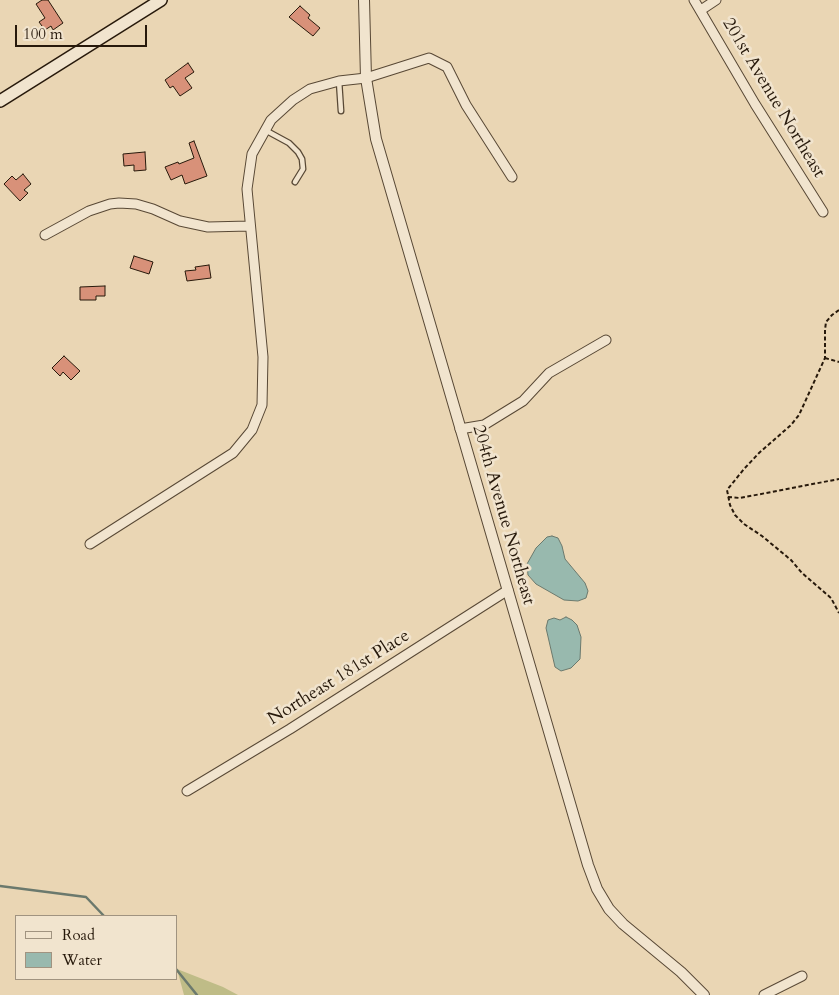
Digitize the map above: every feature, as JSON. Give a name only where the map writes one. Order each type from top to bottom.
[{"type":"main road","points":[[0,101],[161,0]]},
{"type":"street","name":"204th Avenue Northeast","points":[[364,0],[366,78],[376,140],[588,865],[597,889],[609,909],[623,924],[681,972],[704,995]]},
{"type":"street","name":"201st Avenue Northeast","points":[[694,0],[755,104],[823,212]]},
{"type":"street","points":[[701,10],[716,0]]},
{"type":"street","points":[[90,544],[233,454],[252,430],[262,405],[263,357],[249,226],[247,189],[252,154],[271,120],[293,100],[310,89],[339,81],[366,78],[429,58],[447,67],[466,105],[512,177]]},
{"type":"street","points":[[45,235],[89,211],[119,203],[136,204],[154,209],[180,221],[208,227],[249,226]]},
{"type":"street","points":[[460,429],[484,425],[523,401],[549,373],[606,340]]},
{"type":"street","name":"Northeast 181st Place","points":[[187,791],[290,730],[508,590]]},
{"type":"street","points":[[764,995],[802,976]]},
{"type":"lane","points":[[339,81],[341,111]]},
{"type":"lane","points":[[266,130],[288,143],[298,152],[302,159],[303,169],[295,182]]},
{"type":"path","points":[[839,310],[826,322],[824,330],[825,358],[799,415],[791,425],[759,453],[727,490],[735,515],[791,560],[802,573],[830,598],[839,613]]},
{"type":"path","points":[[825,358],[839,362]]},
{"type":"path","points":[[728,497],[740,498],[839,479]]},
{"type":"shaded area","points":[[178,969],[238,995],[184,995]]},
{"type":"water","points":[[547,537],[558,538],[565,559],[585,583],[588,591],[586,598],[578,601],[564,600],[536,584],[528,575],[527,564],[536,548]]},
{"type":"water","points":[[566,617],[577,625],[581,637],[580,659],[571,668],[561,671],[555,667],[546,628],[548,620],[554,618],[560,620]]},
{"type":"building","points":[[42,0],[48,0],[63,23],[53,30],[51,26],[45,30],[39,22],[45,18],[36,4]]},
{"type":"building","points":[[300,6],[310,15],[308,18],[320,28],[313,36],[289,17]]},
{"type":"building","points":[[188,63],[194,72],[185,78],[192,88],[180,96],[173,86],[170,88],[165,80]]},
{"type":"building","points":[[194,141],[207,176],[185,184],[182,175],[171,180],[165,167],[194,158],[189,143]]},
{"type":"building","points":[[145,152],[146,170],[134,171],[134,165],[124,166],[123,154]]},
{"type":"building","points":[[23,174],[31,184],[24,190],[28,193],[20,201],[4,184],[12,176],[16,180]]},
{"type":"building","points":[[134,256],[153,262],[149,274],[130,268]]},
{"type":"building","points":[[209,265],[211,278],[187,281],[185,271],[196,270],[195,267]]},
{"type":"building","points":[[105,286],[105,296],[96,296],[96,300],[80,300],[80,287]]},
{"type":"building","points":[[64,356],[80,371],[71,380],[63,372],[60,376],[52,368]]},
{"type":"waterway","points":[[0,886],[86,897],[103,915]]},
{"type":"waterway","points":[[178,971],[197,995]]}]
